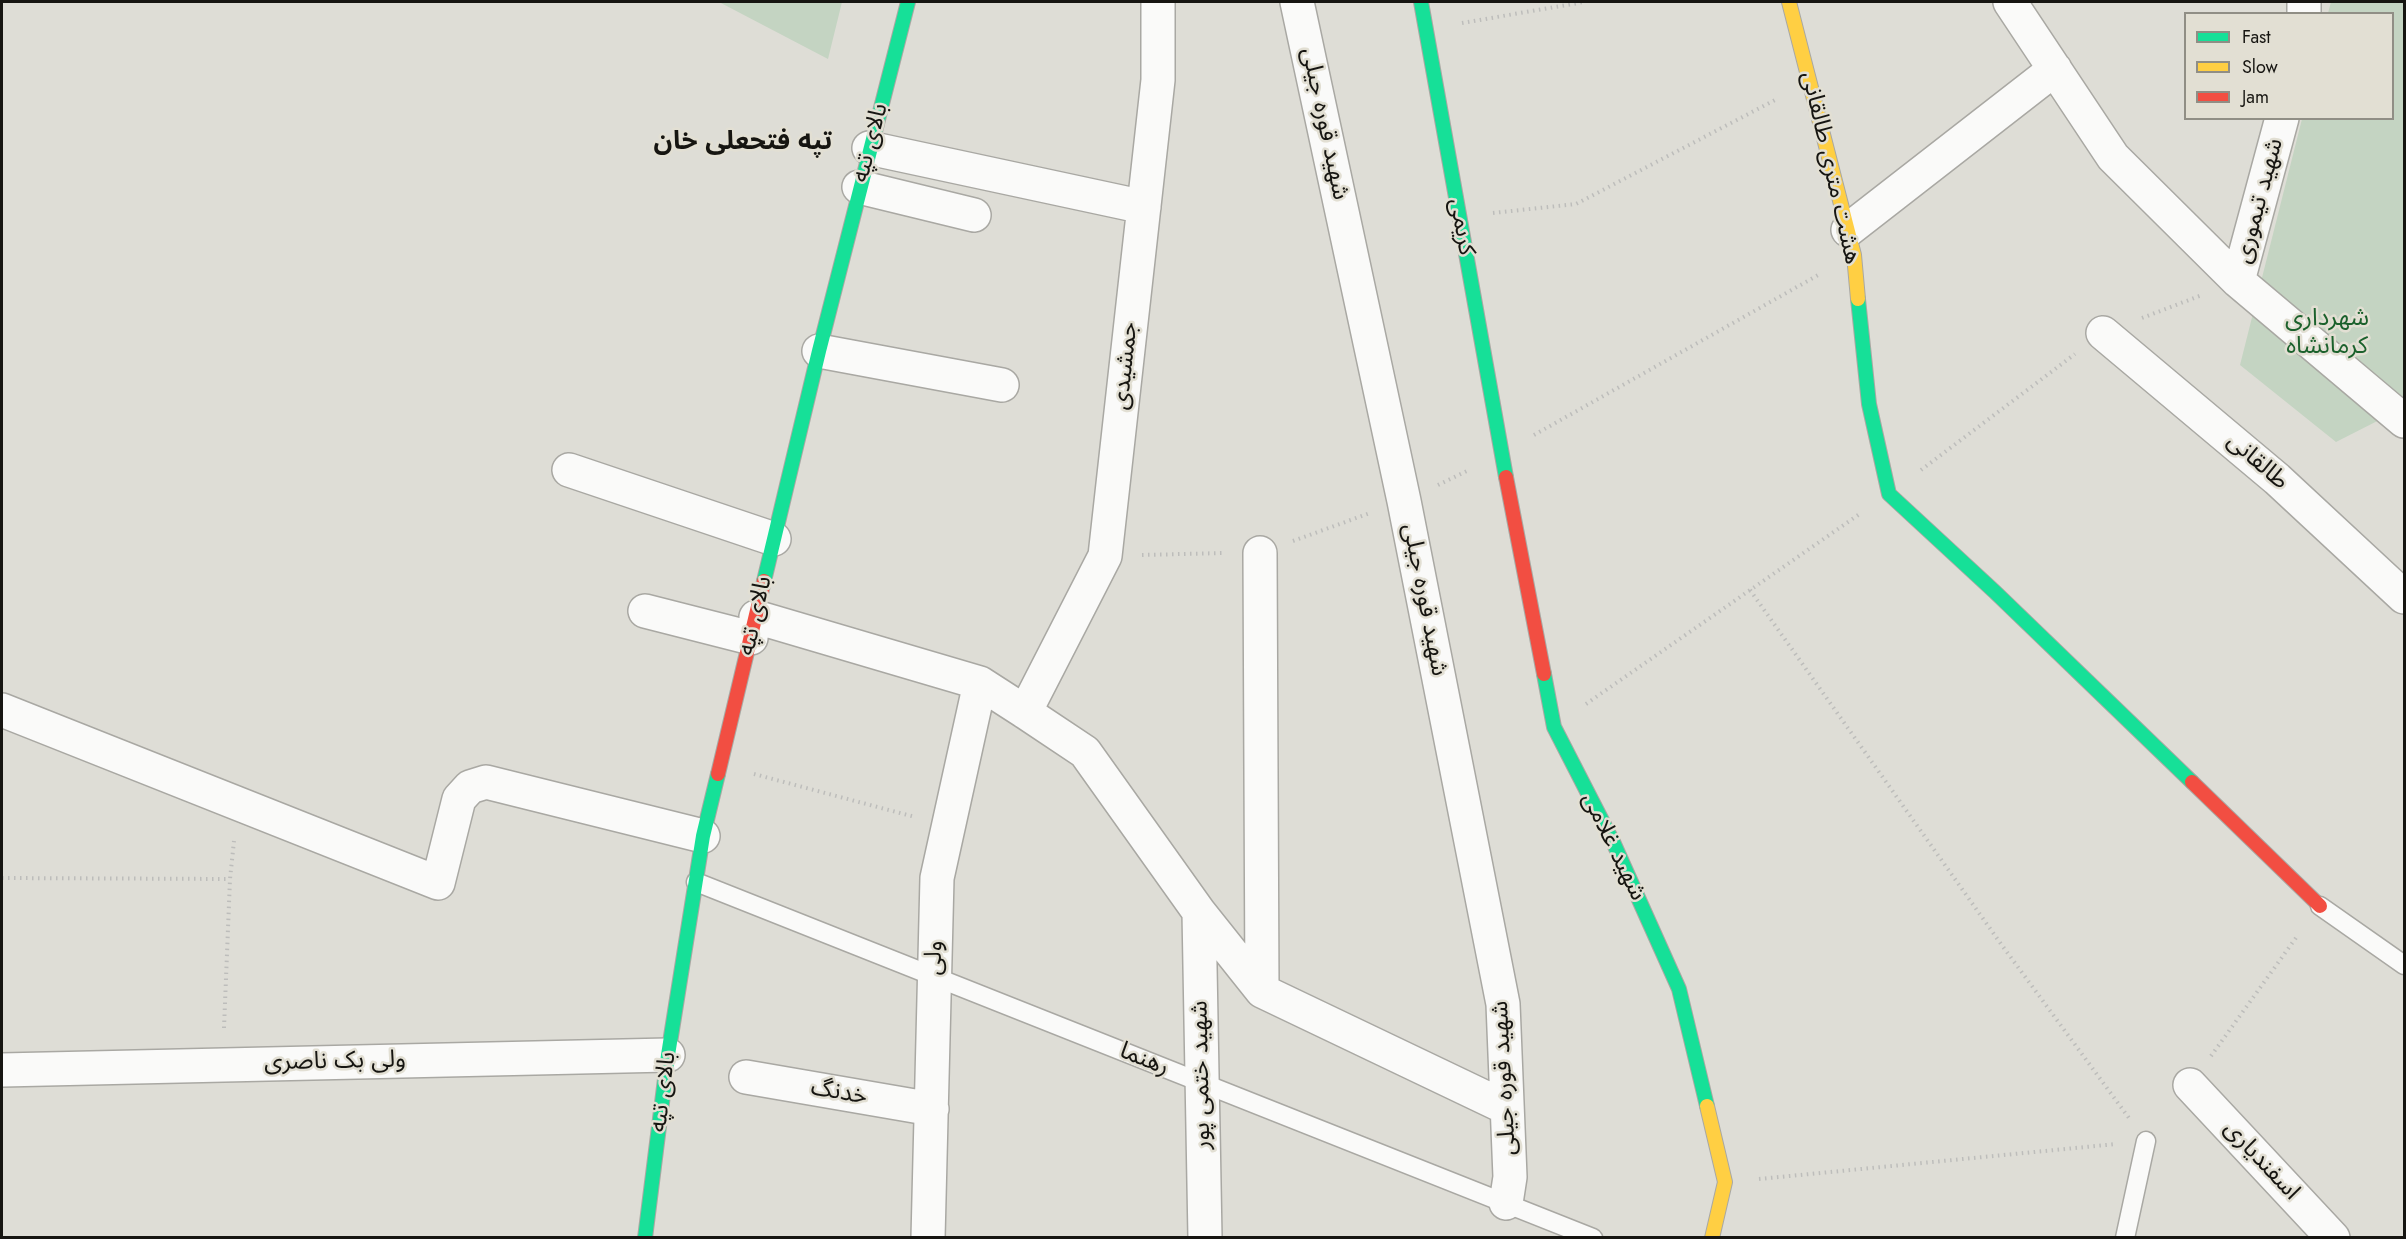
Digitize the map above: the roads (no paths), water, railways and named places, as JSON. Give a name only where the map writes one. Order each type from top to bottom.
[{"type":"street","name":"بالای تپه","points":[[645,1238],[668,1055],[703,836],[859,187],[908,2]]},
{"type":"street","name":"جمشیدی","points":[[1025,712],[1105,556],[1158,80],[1158,2]]},
{"type":"street","name":"شهید قوره جیلی","points":[[1297,2],[1404,501],[1503,1004],[1510,1177],[1506,1203]]},
{"type":"street","name":"کریمی","points":[[1421,2],[1501,453]]},
{"type":"street","name":"هشت متری طالقانی","points":[[1789,2],[1851,242],[1869,404],[1889,494],[1995,592],[2319,906]]},
{"type":"street","points":[[2010,2],[2113,157],[2238,281]]},
{"type":"street","points":[[1851,242],[2055,69]]},
{"type":"street","name":"شهید تیموری","points":[[2281,120],[2238,281],[2404,422]]},
{"type":"street","points":[[869,148],[1144,207]]},
{"type":"street","points":[[859,187],[974,215]]},
{"type":"street","name":"طالقانی","points":[[2103,333],[2277,479],[2404,597]]},
{"type":"street","points":[[819,351],[1002,385]]},
{"type":"street","name":"شهید غلامی","points":[[1501,453],[1554,727],[1614,844],[1679,989],[1725,1182],[1712,1238]]},
{"type":"street","points":[[569,470],[774,539]]},
{"type":"street","points":[[1260,553],[1262,991]]},
{"type":"street","points":[[645,611],[753,628],[980,683],[1085,752],[1199,912],[1262,991],[1507,1108]]},
{"type":"street","name":"ولی","points":[[928,1238],[937,878],[980,683]]},
{"type":"street","points":[[2,710],[438,883],[459,799],[470,787],[486,782],[703,836]]},
{"type":"street","name":"شهید ختمی پور","points":[[1199,912],[1205,1238]]},
{"type":"street","name":"ولی بک ناصری","points":[[2,1070],[668,1055]]},
{"type":"street","name":"خدنگ","points":[[746,1077],[932,1109]]},
{"type":"street","name":"اسفندیاری","points":[[2190,1085],[2333,1238]]},
{"type":"lane","name":"رهنما","points":[[696,882],[1593,1238]]},
{"type":"lane","points":[[2319,906],[2404,965]]},
{"type":"lane","points":[[2125,1238],[2146,1141]]},
{"type":"district","name":"تپه فتحعلی خان","points":[[743,143]]},
{"type":"park label","name":"شهرداری کرمانشاه","points":[[2327,333]]}]
